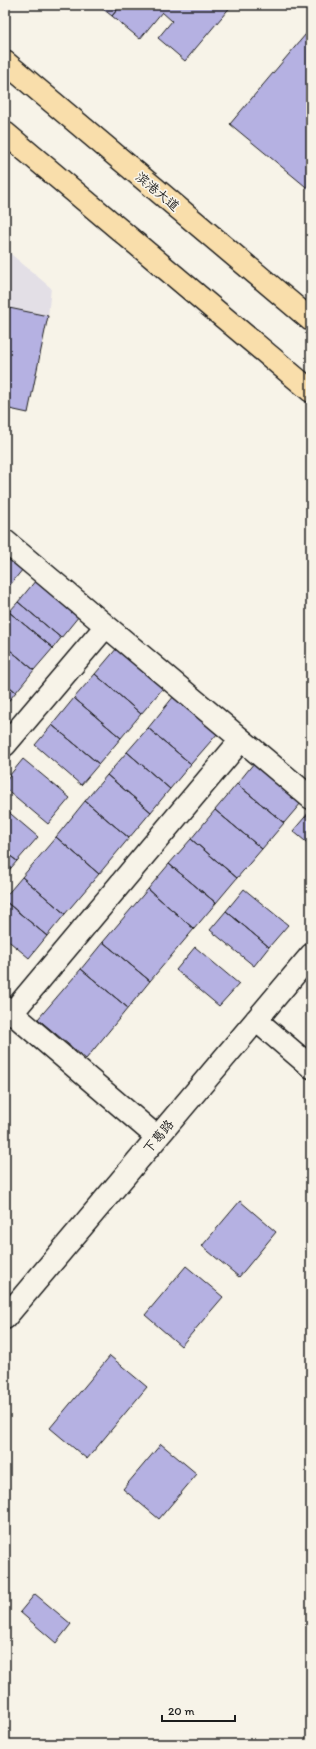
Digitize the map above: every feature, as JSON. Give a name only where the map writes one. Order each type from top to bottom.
[{"type":"main road","name":"滨港大道","points":[[5,62],[311,320]]},
{"type":"main road","points":[[5,133],[311,391]]},
{"type":"street","points":[[5,541],[311,798]]},
{"type":"street","points":[[5,745],[106,626]]},
{"type":"street","points":[[158,1137],[8,1010],[241,740]]},
{"type":"street","name":"下葛路","points":[[5,1318],[311,955]]},
{"type":"street","points":[[256,1020],[311,1067]]},
{"type":"shaded area","points":[[5,249],[51,288],[48,316],[28,413],[5,409]]},
{"type":"building","points":[[98,5],[121,5],[112,16]]},
{"type":"building","points":[[121,5],[232,5],[185,61],[158,38],[172,21],[162,12],[140,39],[112,16]]},
{"type":"building","points":[[311,28],[311,191],[230,124]]},
{"type":"building","points":[[9,308],[48,316],[28,413],[5,408],[5,324]]},
{"type":"building","points":[[5,554],[23,569],[5,591]]},
{"type":"building","points":[[36,580],[79,616],[61,638],[18,602]]},
{"type":"building","points":[[18,602],[61,638],[53,648],[9,612]]},
{"type":"building","points":[[9,612],[53,648],[34,670],[5,646],[5,617]]},
{"type":"building","points":[[5,646],[34,670],[16,692],[5,683]]},
{"type":"building","points":[[117,648],[164,687],[141,714],[95,674]]},
{"type":"building","points":[[95,674],[141,714],[121,738],[74,698]]},
{"type":"building","points":[[5,683],[16,692],[5,705]]},
{"type":"building","points":[[174,696],[218,733],[191,764],[148,728]]},
{"type":"building","points":[[74,698],[121,738],[99,764],[52,725]]},
{"type":"building","points":[[52,725],[99,764],[81,785],[35,745]]},
{"type":"building","points":[[148,728],[191,764],[170,789],[127,752]]},
{"type":"building","points":[[127,752],[170,789],[151,812],[107,775]]},
{"type":"building","points":[[23,759],[70,798],[48,824],[5,788],[5,781]]},
{"type":"building","points":[[254,763],[301,803],[284,823],[237,784]]},
{"type":"building","points":[[107,775],[151,812],[129,838],[85,801]]},
{"type":"building","points":[[237,784],[284,823],[262,849],[215,810]]},
{"type":"building","points":[[85,801],[129,838],[99,874],[56,837]]},
{"type":"building","points":[[5,809],[38,837],[17,861],[5,852]]},
{"type":"building","points":[[215,810],[262,849],[237,878],[191,839]]},
{"type":"building","points":[[311,811],[311,846],[293,831]]},
{"type":"building","points":[[56,837],[99,874],[65,914],[22,877]]},
{"type":"building","points":[[191,839],[237,878],[216,903],[169,864]]},
{"type":"building","points":[[5,852],[17,861],[5,875]]},
{"type":"building","points":[[169,864],[216,903],[194,929],[148,889]]},
{"type":"building","points":[[22,877],[65,914],[47,936],[5,901],[5,897]]},
{"type":"building","points":[[148,889],[194,929],[150,981],[103,942]]},
{"type":"building","points":[[244,889],[288,925],[269,947],[226,911]]},
{"type":"building","points":[[5,901],[47,936],[29,958],[5,938]]},
{"type":"building","points":[[226,911],[269,947],[254,966],[210,930]]},
{"type":"building","points":[[103,942],[150,981],[128,1008],[81,969]]},
{"type":"building","points":[[195,947],[239,984],[219,1006],[176,970]]},
{"type":"building","points":[[81,969],[128,1008],[86,1059],[38,1019]]},
{"type":"building","points":[[240,1201],[276,1232],[239,1277],[202,1246]]},
{"type":"building","points":[[186,1266],[223,1297],[181,1346],[145,1315]]},
{"type":"building","points":[[110,1356],[147,1387],[87,1459],[50,1428]]},
{"type":"building","points":[[161,1444],[197,1474],[159,1519],[123,1489]]},
{"type":"building","points":[[35,1594],[71,1624],[56,1643],[20,1612]]}]
